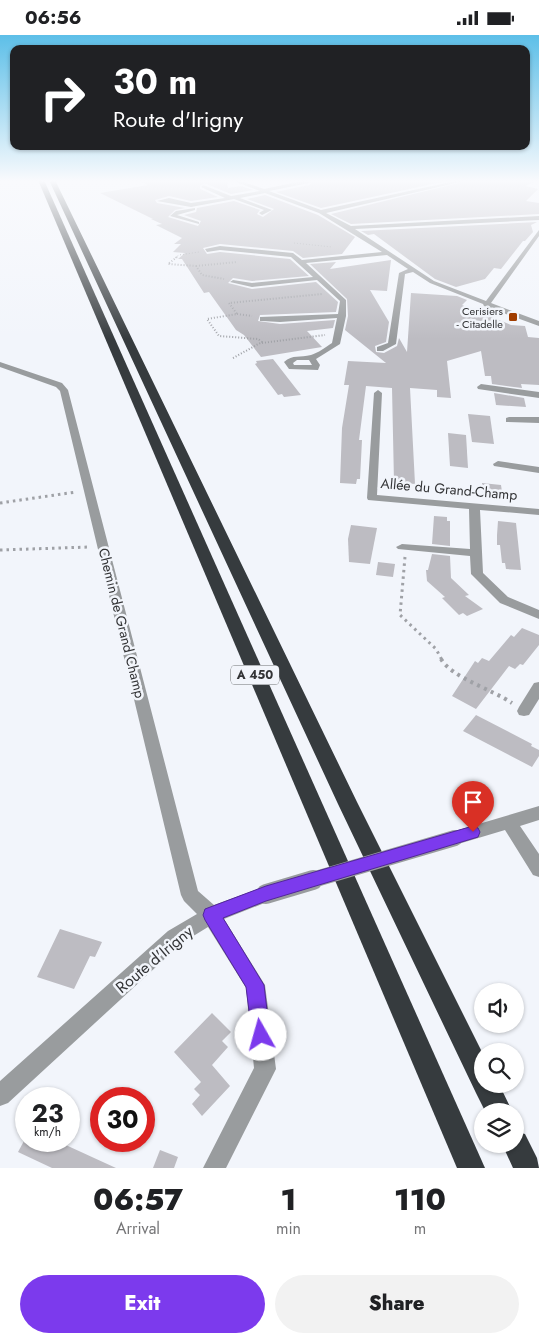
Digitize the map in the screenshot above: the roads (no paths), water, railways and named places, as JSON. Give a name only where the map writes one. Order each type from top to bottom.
[{"type":"highway","name":"A 450","points":[[65,233],[471,1168]]},
{"type":"highway","name":"A 450","points":[[68,233],[474,1062]]},
{"type":"highway","points":[[520,1153],[527,1168]]},
{"type":"street","points":[[357,233],[432,282],[486,305],[539,324]]},
{"type":"street","points":[[486,305],[538,233]]},
{"type":"street","points":[[207,251],[220,248],[335,259]]},
{"type":"street","points":[[302,262],[388,253]]},
{"type":"street","points":[[293,255],[344,301],[336,344],[312,358]]},
{"type":"street","points":[[380,349],[392,344],[402,273],[413,270]]},
{"type":"street","points":[[233,282],[252,285],[318,278]]},
{"type":"street","points":[[263,319],[280,320],[342,316]]},
{"type":"street","name":"Chemin de Grand Champ","points":[[0,364],[59,385],[64,389],[190,895],[211,915],[255,985],[265,1069],[214,1168]]},
{"type":"street","points":[[480,387],[539,395]]},
{"type":"street","name":"Allée du Grand-Champ","points":[[378,393],[372,498],[539,512]]},
{"type":"street","points":[[509,420],[539,420]]},
{"type":"street","points":[[498,464],[539,470]]},
{"type":"street","points":[[474,506],[477,574],[504,600],[539,615]]},
{"type":"street","points":[[402,547],[476,553]]},
{"type":"street","points":[[524,711],[539,687]]},
{"type":"street","name":"Route d'Irigny","points":[[0,1095],[175,937],[211,915],[266,894],[539,813]]},
{"type":"street","points":[[509,822],[539,869]]},
{"type":"place","name":"Cerisiers - Citadelle","points":[[513,317]]}]
